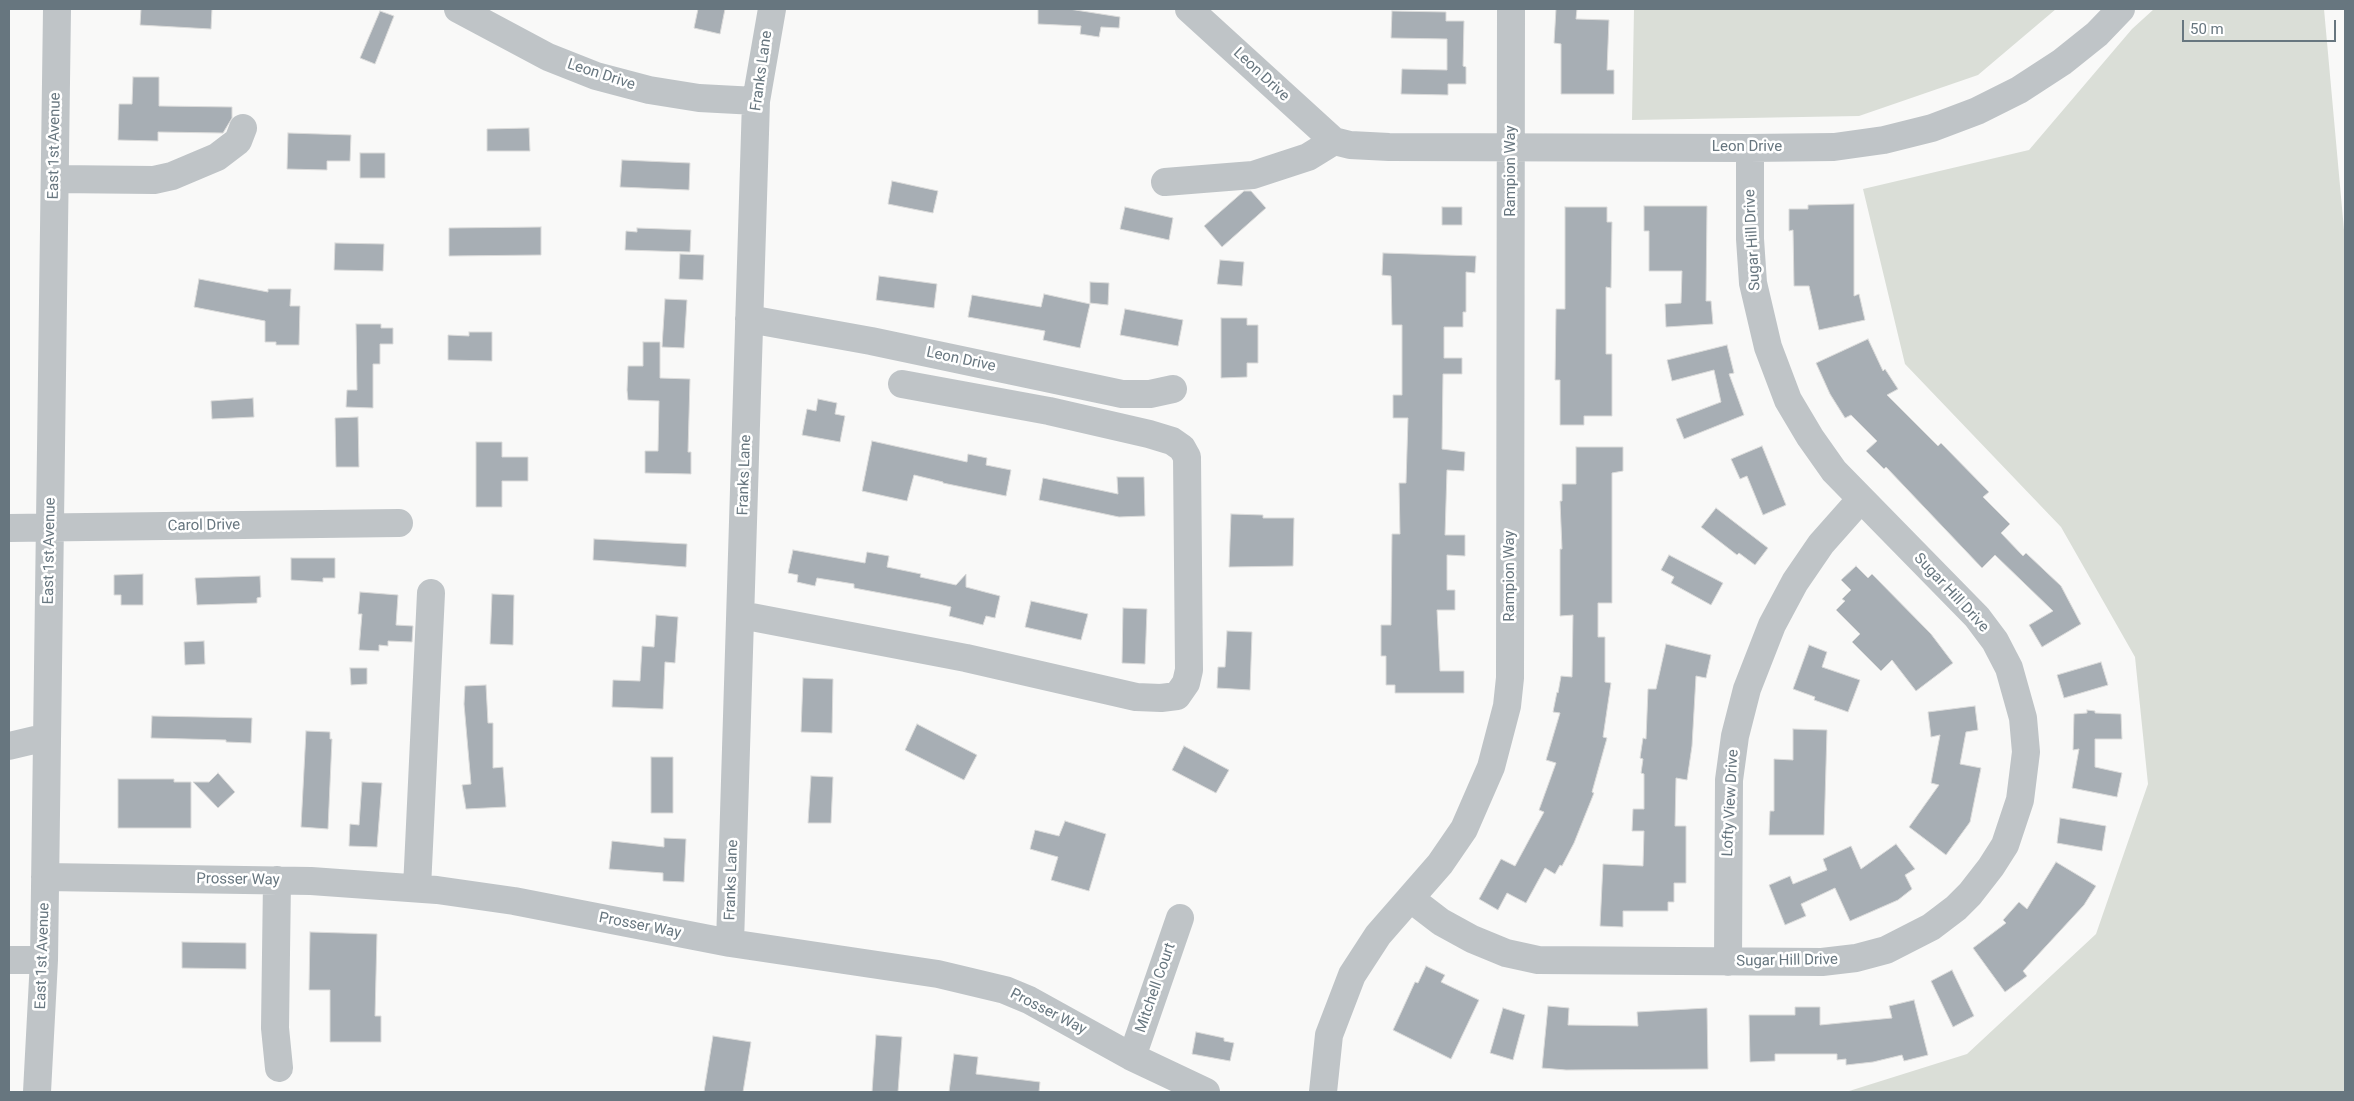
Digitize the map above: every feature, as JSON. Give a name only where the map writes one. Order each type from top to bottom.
[{"type":"street","name":"East 1st Avenue","points":[[37,1092],[44,960],[57,9]]},
{"type":"street","name":"Leon Drive","points":[[458,9],[548,57],[596,76],[649,90],[699,98],[756,101]]},
{"type":"street","name":"Franks Lane","points":[[730,943],[756,101],[772,9]]},
{"type":"street","name":"Leon Drive","points":[[1189,9],[1334,141],[1350,145],[1389,147],[1750,148],[1834,147],[1884,140],[1932,128],[1978,111],[2019,90],[2062,62],[2097,34],[2121,9]]},
{"type":"street","name":"Rampion Way","points":[[1323,1092],[1329,1035],[1346,988],[1378,935],[1411,899],[1452,847],[1474,810],[1491,768],[1507,706],[1510,678],[1511,9]]},
{"type":"street","points":[[55,179],[154,180],[172,176],[217,157],[238,141],[243,128]]},
{"type":"street","points":[[1165,182],[1253,175],[1308,157],[1334,141]]},
{"type":"street","name":"Sugar Hill Drive","points":[[1411,899],[1441,922],[1472,939],[1522,958],[1574,962],[1841,960],[1871,955],[1908,940],[1931,927],[1956,908],[1983,879],[2005,844],[2017,815],[2025,776],[2025,736],[2015,685],[2003,655],[1977,617],[1860,500],[1834,471],[1810,437],[1780,382],[1768,347],[1753,282],[1750,239],[1750,148]]},
{"type":"street","name":"Leon Drive","points":[[750,319],[871,341],[1122,394],[1150,394],[1173,389]]},
{"type":"street","points":[[741,615],[966,658],[1136,697],[1161,698],[1177,696],[1186,683],[1189,670],[1187,457],[1182,448],[1172,441],[1149,434],[1058,413],[902,384]]},
{"type":"street","name":"Lofty View Drive","points":[[1728,962],[1730,780],[1735,736],[1746,689],[1772,625],[1795,582],[1821,544],[1860,500]]},
{"type":"street","name":"Carol Drive","points":[[9,528],[400,523]]},
{"type":"street","points":[[417,888],[430,593]]},
{"type":"street","points":[[9,746],[48,737]]},
{"type":"street","name":"Prosser Way","points":[[45,877],[277,880],[417,888],[514,901],[730,943],[893,966],[980,983],[1029,1000],[1132,1057],[1206,1092]]},
{"type":"street","points":[[277,880],[275,1028],[279,1068]]},
{"type":"street","name":"Mitchell Court","points":[[1132,1057],[1180,918]]},
{"type":"street","points":[[9,960],[44,960]]},
{"type":"shaded area","points":[[1634,9],[2056,9],[1978,75],[1859,116],[1632,120]]},
{"type":"shaded area","points":[[2154,9],[2324,9],[2345,241],[2345,1092],[1846,1092],[1967,1054],[2096,934],[2148,784],[2135,657],[2061,527],[1905,364],[1863,189],[2029,150],[2132,29]]},
{"type":"building","points":[[141,9],[212,9],[211,29],[140,25]]},
{"type":"building","points":[[698,9],[725,9],[720,34],[694,28]]},
{"type":"building","points":[[1038,9],[1069,9],[1120,17],[1119,28],[1101,27],[1099,37],[1080,34],[1081,26],[1038,24]]},
{"type":"building","points":[[1556,9],[1577,9],[1576,19],[1609,20],[1607,70],[1614,70],[1614,94],[1561,94],[1561,44],[1554,43]]},
{"type":"building","points":[[380,11],[394,16],[375,64],[360,58]]},
{"type":"building","points":[[1392,11],[1446,12],[1446,21],[1464,21],[1463,66],[1466,67],[1466,84],[1448,84],[1448,95],[1401,94],[1402,69],[1447,70],[1447,39],[1391,38]]},
{"type":"building","points":[[133,77],[159,77],[159,106],[232,107],[232,118],[223,133],[158,132],[158,141],[118,140],[119,104],[132,104]]},
{"type":"building","points":[[529,128],[530,151],[487,151],[487,129]]},
{"type":"building","points":[[288,133],[351,135],[350,161],[327,161],[327,170],[287,169]]},
{"type":"building","points":[[360,153],[385,153],[385,178],[360,178]]},
{"type":"building","points":[[622,160],[690,163],[689,190],[620,187]]},
{"type":"building","points":[[892,181],[938,191],[933,213],[888,204]]},
{"type":"building","points":[[1244,191],[1251,191],[1266,208],[1222,247],[1204,226]]},
{"type":"building","points":[[1854,204],[1854,296],[1859,294],[1865,320],[1819,330],[1809,286],[1794,286],[1793,230],[1789,231],[1789,209],[1808,209],[1808,205]]},
{"type":"building","points":[[1644,206],[1707,206],[1706,301],[1711,301],[1713,324],[1666,327],[1665,304],[1681,303],[1682,271],[1649,271],[1649,231],[1644,231]]},
{"type":"building","points":[[1125,207],[1173,218],[1169,240],[1120,229]]},
{"type":"building","points":[[1442,207],[1462,207],[1462,225],[1442,225]]},
{"type":"building","points":[[1565,207],[1607,207],[1607,222],[1612,222],[1611,288],[1606,287],[1606,354],[1612,354],[1612,416],[1584,416],[1584,425],[1560,425],[1560,380],[1555,380],[1556,309],[1565,309]]},
{"type":"building","points":[[541,227],[541,255],[449,256],[449,228]]},
{"type":"building","points":[[637,228],[691,230],[690,252],[625,250],[626,231],[637,232]]},
{"type":"building","points":[[335,243],[384,244],[383,271],[334,270]]},
{"type":"building","points":[[1383,253],[1476,256],[1475,273],[1466,272],[1466,312],[1463,312],[1463,327],[1444,327],[1444,358],[1462,358],[1462,374],[1443,374],[1442,449],[1465,452],[1464,471],[1447,470],[1445,535],[1465,535],[1465,556],[1447,555],[1447,590],[1455,590],[1455,610],[1437,610],[1440,671],[1464,671],[1464,693],[1395,693],[1395,685],[1386,685],[1386,656],[1381,656],[1381,625],[1391,625],[1392,534],[1400,534],[1399,483],[1406,483],[1408,418],[1393,418],[1393,395],[1402,395],[1402,325],[1392,325],[1391,276],[1382,275]]},
{"type":"building","points":[[680,254],[704,255],[703,280],[679,279]]},
{"type":"building","points":[[1220,260],[1244,262],[1242,286],[1217,284]]},
{"type":"building","points":[[879,276],[937,284],[934,308],[876,300]]},
{"type":"building","points":[[199,279],[268,292],[268,289],[291,289],[290,306],[300,306],[299,345],[276,345],[276,342],[265,342],[265,321],[194,307]]},
{"type":"building","points":[[1090,282],[1109,283],[1108,305],[1090,303]]},
{"type":"building","points":[[1044,294],[1090,304],[1080,348],[1043,340],[1045,331],[968,317],[972,295],[1041,307]]},
{"type":"building","points":[[665,299],[687,300],[684,348],[662,347]]},
{"type":"building","points":[[1125,309],[1183,320],[1178,346],[1120,335]]},
{"type":"building","points":[[1221,318],[1247,318],[1247,325],[1258,325],[1258,363],[1247,363],[1247,377],[1221,378]]},
{"type":"building","points":[[356,324],[381,324],[381,328],[393,328],[393,344],[380,344],[380,364],[373,364],[373,408],[346,407],[347,390],[357,390]]},
{"type":"building","points":[[469,332],[492,332],[492,361],[448,360],[448,335],[469,336]]},
{"type":"building","points":[[1868,339],[1883,371],[1885,369],[1898,389],[1887,395],[1938,446],[1941,443],[1989,492],[1983,497],[2010,524],[2001,533],[2023,556],[2026,553],[2061,586],[2081,624],[2042,647],[2029,625],[2053,611],[1995,555],[1982,568],[1886,467],[1884,469],[1866,451],[1877,441],[1851,415],[1845,418],[1830,394],[1816,363]]},
{"type":"building","points":[[643,342],[660,342],[660,378],[690,379],[688,452],[691,452],[691,474],[645,473],[645,451],[658,451],[659,401],[628,400],[627,390],[628,366],[643,366]]},
{"type":"building","points":[[1727,345],[1734,373],[1729,374],[1744,415],[1684,439],[1676,419],[1721,402],[1714,370],[1672,381],[1667,360]]},
{"type":"building","points":[[253,398],[254,417],[212,419],[211,401]]},
{"type":"building","points":[[818,399],[837,403],[835,414],[845,416],[840,442],[802,435],[807,409],[816,411]]},
{"type":"building","points":[[358,417],[359,467],[336,467],[335,418]]},
{"type":"building","points":[[872,441],[967,462],[968,454],[987,458],[986,465],[1011,470],[1006,496],[914,475],[907,501],[862,491]]},
{"type":"building","points":[[476,442],[502,442],[502,457],[528,457],[528,481],[502,481],[502,507],[476,507]]},
{"type":"building","points":[[1762,446],[1786,505],[1763,515],[1747,476],[1740,479],[1731,459]]},
{"type":"building","points":[[1576,447],[1623,447],[1623,471],[1612,473],[1612,603],[1598,603],[1598,637],[1605,637],[1605,682],[1611,683],[1603,737],[1607,738],[1592,792],[1594,793],[1574,843],[1562,866],[1560,865],[1555,874],[1545,868],[1526,903],[1507,893],[1498,910],[1479,899],[1501,859],[1515,866],[1544,812],[1539,810],[1556,763],[1546,760],[1560,713],[1553,712],[1557,692],[1561,676],[1572,677],[1573,615],[1560,616],[1560,549],[1562,549],[1560,501],[1562,501],[1562,484],[1576,484]]},
{"type":"building","points":[[1117,477],[1144,477],[1145,516],[1119,517],[1039,500],[1043,478],[1118,494]]},
{"type":"building","points":[[1716,508],[1768,548],[1755,565],[1739,553],[1737,555],[1701,527]]},
{"type":"building","points":[[1231,514],[1263,515],[1263,518],[1294,518],[1293,566],[1229,567]]},
{"type":"building","points":[[594,539],[687,544],[686,567],[593,560]]},
{"type":"building","points":[[793,550],[865,563],[867,552],[889,556],[887,567],[921,574],[920,577],[956,585],[966,574],[966,587],[1000,596],[995,618],[986,616],[983,625],[949,616],[951,607],[854,588],[854,584],[817,578],[815,586],[797,582],[798,575],[788,573]]},
{"type":"building","points":[[1669,555],[1723,583],[1711,605],[1671,583],[1674,577],[1661,570]]},
{"type":"building","points":[[291,558],[335,558],[335,578],[323,578],[323,582],[291,580]]},
{"type":"building","points":[[1856,566],[1868,578],[1872,574],[1931,634],[1953,663],[1916,691],[1892,660],[1881,671],[1852,642],[1860,634],[1836,610],[1845,601],[1842,599],[1851,590],[1841,580]]},
{"type":"building","points":[[143,574],[143,605],[121,605],[121,595],[114,595],[114,575]]},
{"type":"building","points":[[260,576],[261,597],[257,598],[257,603],[197,605],[195,578]]},
{"type":"building","points":[[360,592],[398,595],[396,625],[413,626],[412,642],[388,641],[388,646],[379,645],[379,651],[359,650],[362,614],[358,614]]},
{"type":"building","points":[[492,594],[514,595],[513,645],[490,644]]},
{"type":"building","points":[[1031,601],[1088,614],[1081,640],[1025,627]]},
{"type":"building","points":[[1123,608],[1147,609],[1145,664],[1122,663]]},
{"type":"building","points":[[656,615],[678,617],[675,663],[665,662],[663,709],[612,707],[613,680],[640,681],[642,646],[654,647]]},
{"type":"building","points":[[1227,631],[1252,632],[1250,690],[1217,688],[1218,667],[1225,667]]},
{"type":"building","points":[[204,641],[205,664],[185,665],[184,642]]},
{"type":"building","points":[[1666,644],[1711,655],[1706,678],[1696,676],[1692,746],[1687,780],[1676,778],[1675,826],[1686,826],[1686,883],[1674,883],[1674,902],[1668,902],[1668,911],[1623,911],[1623,927],[1600,926],[1603,864],[1643,866],[1644,831],[1632,831],[1633,809],[1644,809],[1644,774],[1641,773],[1643,759],[1640,758],[1643,738],[1646,739],[1648,689],[1656,689]]},
{"type":"building","points":[[1809,645],[1827,652],[1822,667],[1860,680],[1848,712],[1814,700],[1815,697],[1793,689]]},
{"type":"building","points":[[2101,662],[2108,685],[2064,698],[2057,675]]},
{"type":"building","points":[[350,668],[367,668],[367,684],[351,685]]},
{"type":"building","points":[[803,678],[833,679],[832,733],[801,732]]},
{"type":"building","points":[[486,685],[488,723],[493,723],[493,768],[503,767],[506,807],[466,809],[462,785],[471,784],[464,704],[465,686]]},
{"type":"building","points":[[1975,706],[1978,730],[1966,732],[1960,764],[1981,768],[1970,822],[1946,855],[1909,827],[1939,785],[1931,783],[1940,735],[1931,737],[1928,712]]},
{"type":"building","points":[[2087,710],[2095,711],[2095,713],[2121,714],[2122,739],[2095,739],[2095,767],[2122,773],[2117,797],[2072,788],[2079,749],[2073,750],[2074,714],[2087,713]]},
{"type":"building","points":[[152,716],[252,718],[251,743],[226,742],[226,740],[151,738]]},
{"type":"building","points":[[917,724],[977,755],[964,780],[905,750]]},
{"type":"building","points":[[1793,729],[1827,730],[1824,835],[1769,835],[1770,811],[1774,811],[1774,759],[1793,760]]},
{"type":"building","points":[[306,731],[330,732],[330,739],[332,739],[328,829],[301,827]]},
{"type":"building","points":[[1184,746],[1229,770],[1216,793],[1172,770]]},
{"type":"building","points":[[651,757],[673,757],[673,813],[651,813]]},
{"type":"building","points":[[218,773],[235,792],[218,808],[193,782],[209,782]]},
{"type":"building","points":[[811,776],[833,777],[831,823],[808,823]]},
{"type":"building","points":[[118,779],[174,779],[174,782],[191,782],[191,828],[118,828]]},
{"type":"building","points":[[362,782],[382,783],[377,847],[349,846],[350,824],[359,825]]},
{"type":"building","points":[[2060,818],[2106,826],[2102,851],[2057,843]]},
{"type":"building","points":[[1065,821],[1106,834],[1089,891],[1051,880],[1058,857],[1030,849],[1035,830],[1059,836]]},
{"type":"building","points":[[664,838],[686,839],[684,882],[663,881],[663,873],[609,869],[612,841],[664,847]]},
{"type":"building","points":[[1896,844],[1915,869],[1905,875],[1912,889],[1898,900],[1850,921],[1835,888],[1801,904],[1806,916],[1785,925],[1769,885],[1790,876],[1793,884],[1827,870],[1823,859],[1851,846],[1861,869]]},
{"type":"building","points":[[2056,862],[2096,886],[2084,905],[2023,971],[2027,976],[2005,992],[1973,948],[2006,923],[2003,920],[2019,902],[2027,909]]},
{"type":"building","points":[[310,932],[377,934],[375,1016],[381,1016],[381,1042],[330,1042],[330,990],[309,990]]},
{"type":"building","points":[[182,942],[246,943],[246,969],[182,968]]},
{"type":"building","points":[[1426,966],[1445,975],[1441,982],[1479,1000],[1451,1059],[1393,1030],[1415,982],[1418,983]]},
{"type":"building","points":[[1952,970],[1974,1016],[1953,1027],[1931,981]]},
{"type":"building","points":[[1914,1000],[1928,1055],[1904,1061],[1902,1055],[1873,1062],[1846,1065],[1846,1059],[1837,1060],[1837,1054],[1775,1054],[1775,1061],[1750,1062],[1749,1015],[1795,1015],[1795,1007],[1820,1007],[1820,1025],[1892,1018],[1889,1006]]},
{"type":"building","points":[[1548,1006],[1569,1008],[1568,1025],[1638,1026],[1637,1012],[1707,1008],[1708,1069],[1566,1070],[1542,1068]]},
{"type":"building","points":[[1503,1008],[1525,1015],[1513,1060],[1490,1053]]},
{"type":"building","points":[[1196,1032],[1224,1038],[1224,1041],[1234,1043],[1230,1061],[1192,1054]]},
{"type":"building","points":[[876,1035],[902,1037],[898,1092],[872,1092]]},
{"type":"building","points":[[713,1036],[751,1042],[743,1092],[704,1092]]},
{"type":"building","points":[[954,1054],[978,1057],[976,1074],[1040,1082],[1039,1092],[949,1092]]}]
